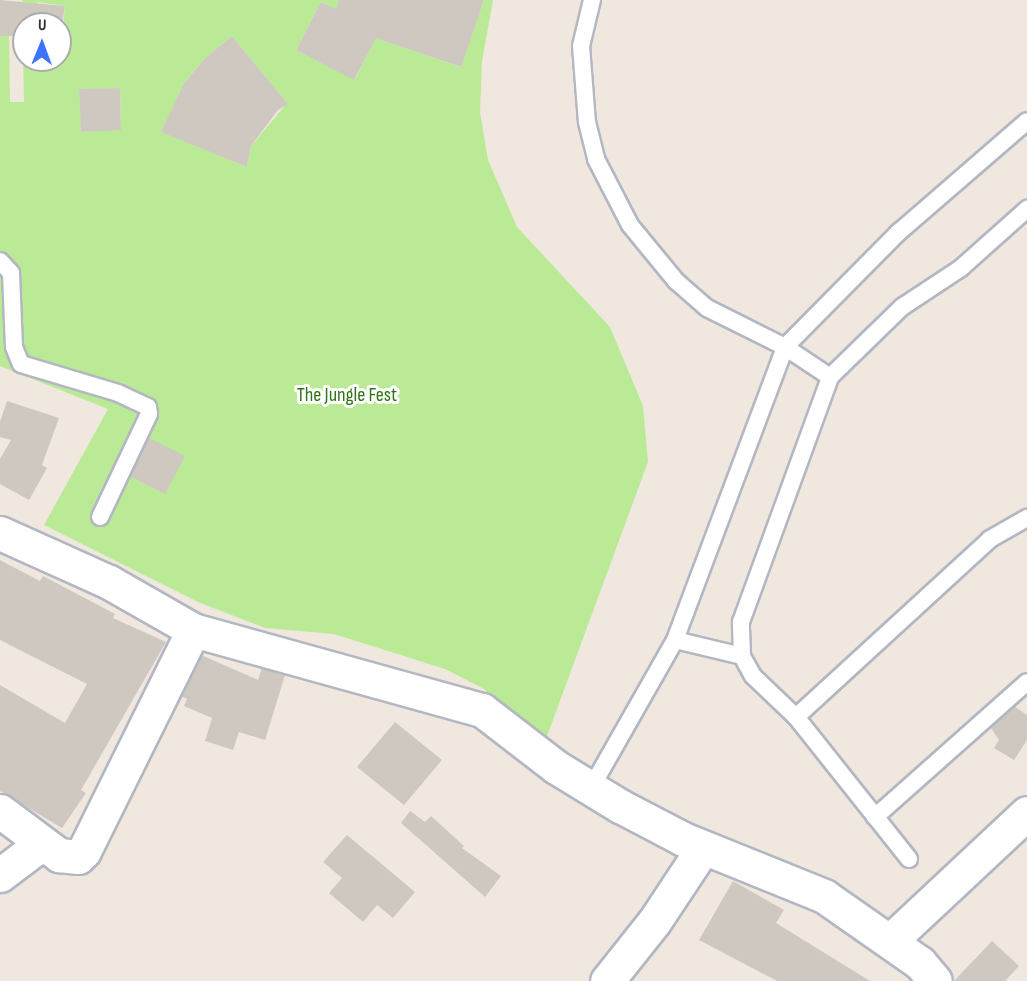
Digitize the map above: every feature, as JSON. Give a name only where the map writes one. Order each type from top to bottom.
[{"type":"street","points":[[0,533],[109,582],[193,630],[462,701],[482,710],[591,788],[703,848],[824,896],[920,963],[935,981]]},
{"type":"street","points":[[0,811],[41,844],[70,858],[84,851],[193,630]]},
{"type":"street","points":[[890,941],[1027,813]]},
{"type":"street","points":[[0,875],[41,844]]},
{"type":"street","points":[[607,981],[654,922],[703,848]]},
{"type":"lane","points":[[592,0],[581,46],[587,122],[596,159],[630,225],[676,281],[707,308],[785,347],[830,376]]},
{"type":"lane","points":[[591,788],[675,640],[785,347],[899,232],[1027,122]]},
{"type":"lane","points":[[909,859],[796,717],[753,676],[742,656],[741,622],[830,376],[902,308],[961,268],[1027,209]]},
{"type":"lane","points":[[0,261],[11,273],[14,347],[21,364],[118,393],[148,407],[149,414],[100,517]]},
{"type":"lane","points":[[796,717],[990,539],[1027,518]]},
{"type":"lane","points":[[675,640],[742,656]]},
{"type":"lane","points":[[875,817],[1027,682]]},
{"type":"green space","name":"The Jungle Fest","points":[[22,0],[339,0],[399,21],[392,43],[460,67],[484,0],[493,0],[482,61],[480,112],[488,160],[517,227],[610,327],[643,406],[648,462],[543,747],[521,734],[484,689],[445,669],[334,634],[265,628],[198,602],[44,525],[108,409],[0,366],[0,36],[9,36],[10,102],[24,102],[23,72],[72,72],[72,12],[64,12],[65,6],[37,2],[35,12],[22,12]],"holes":[[[321,2],[379,31],[355,79],[296,50]],[[232,36],[287,103],[251,146],[247,167],[162,132],[183,85],[204,59]],[[120,88],[121,129],[82,132],[79,90]]]},
{"type":"building","points":[[0,0],[65,6],[64,12],[12,12],[12,36],[0,36]]},
{"type":"building","points":[[339,0],[484,0],[461,67],[376,38],[354,80],[296,50],[321,2],[336,9]]},
{"type":"building","points":[[232,36],[288,104],[278,110],[251,146],[247,167],[161,132],[183,85],[204,59]]},
{"type":"building","points":[[120,88],[121,130],[81,132],[79,89]]},
{"type":"building","points":[[7,401],[59,418],[42,465],[47,468],[29,500],[0,484],[0,459],[11,440],[0,437],[0,422]]},
{"type":"building","points":[[149,438],[185,456],[165,494],[131,477]]},
{"type":"building","points":[[0,560],[40,581],[43,576],[115,614],[113,618],[166,642],[81,790],[86,793],[62,828],[0,791],[0,685],[65,723],[87,684],[0,640]]},
{"type":"building","points":[[201,655],[258,680],[262,668],[285,675],[265,740],[239,732],[233,750],[205,741],[212,718],[184,706],[187,699],[181,696]]},
{"type":"building","points":[[1015,707],[1027,715],[1027,740],[1014,760],[994,748],[999,740],[991,728]]},
{"type":"building","points":[[395,722],[442,760],[404,805],[357,767]]},
{"type":"building","points":[[410,811],[425,822],[431,816],[464,846],[462,848],[501,876],[485,897],[401,823]]},
{"type":"building","points":[[347,835],[415,892],[393,918],[377,905],[363,922],[329,893],[342,878],[323,862]]},
{"type":"building","points":[[733,881],[784,910],[776,923],[870,981],[777,981],[699,940]]},
{"type":"building","points":[[992,941],[1019,966],[1005,981],[954,981]]}]
